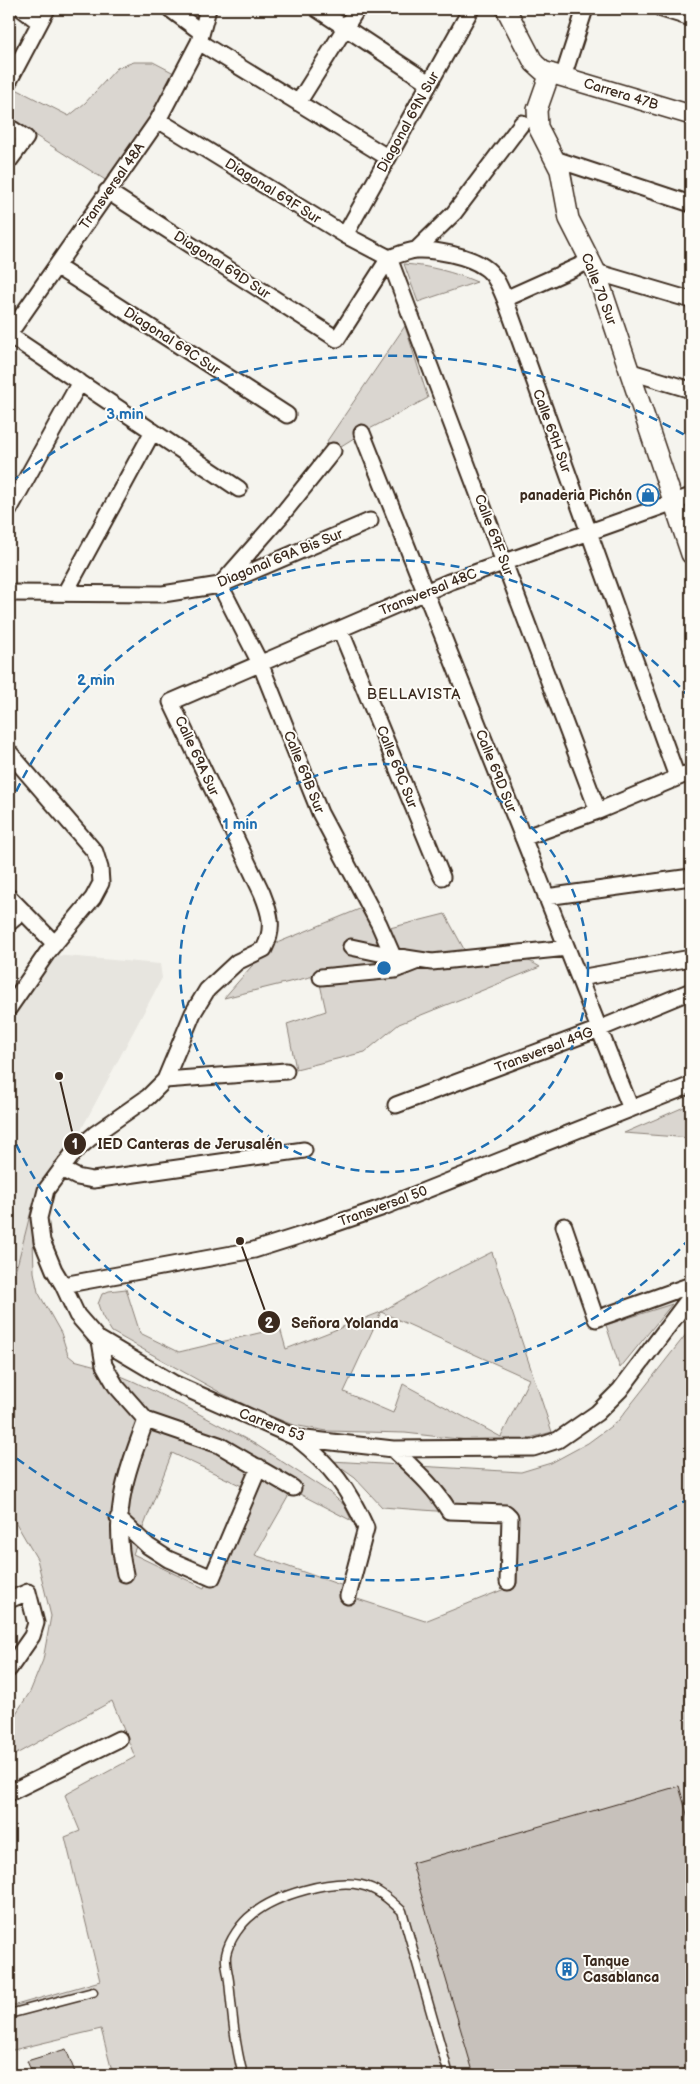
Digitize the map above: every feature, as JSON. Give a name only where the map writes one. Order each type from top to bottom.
[{"type":"street","points":[[22,9],[39,22]]},
{"type":"street","points":[[9,81],[47,9]]},
{"type":"street","points":[[170,9],[200,37],[298,102],[387,157]]},
{"type":"street","name":"Transversal 48A","points":[[9,334],[57,268],[107,191],[158,120],[200,37],[208,9]]},
{"type":"street","points":[[317,9],[429,83]]},
{"type":"street","points":[[298,102],[357,9]]},
{"type":"street","name":"Diagonal 69N Sur","points":[[345,235],[471,9]]},
{"type":"street","points":[[506,9],[537,67],[556,75],[585,9]]},
{"type":"street","points":[[662,9],[691,18]]},
{"type":"street","name":"Carrera 47B","points":[[556,75],[691,115]]},
{"type":"street","name":"Calle 70 Sur","points":[[556,75],[539,103],[537,121],[556,159],[562,181],[568,219],[593,267],[691,554]]},
{"type":"street","name":"Diagonal 69F Sur","points":[[158,120],[345,235],[389,258]]},
{"type":"street","points":[[416,250],[454,213],[522,123]]},
{"type":"street","points":[[9,127],[26,138],[9,161]]},
{"type":"street","points":[[556,159],[691,204]]},
{"type":"street","name":"Diagonal 69D Sur","points":[[107,191],[337,340],[389,258]]},
{"type":"street","name":"Calle 69H Sur","points":[[389,258],[416,250],[441,252],[462,257],[483,266],[494,276],[505,299],[589,532],[684,774]]},
{"type":"street","name":"Calle 69F Sur","points":[[389,258],[598,811]]},
{"type":"street","points":[[505,299],[593,267],[691,300]]},
{"type":"street","name":"Diagonal 69C Sur","points":[[57,268],[287,415]]},
{"type":"street","points":[[9,334],[240,489]]},
{"type":"street","points":[[628,371],[691,390]]},
{"type":"street","points":[[9,510],[80,382]]},
{"type":"street","points":[[65,594],[153,431]]},
{"type":"street","name":"Calle 69D Sur","points":[[362,433],[631,1109]]},
{"type":"street","points":[[220,585],[280,517],[333,451]]},
{"type":"street","name":"Transversal 48C","points":[[171,702],[425,592],[691,496]]},
{"type":"street","name":"Diagonal 69A Bis Sur","points":[[9,593],[162,594],[220,585],[370,521]]},
{"type":"street","name":"Calle 69B Sur","points":[[220,585],[260,663],[320,813],[379,924],[392,956]]},
{"type":"street","name":"Calle 69C Sur","points":[[340,629],[442,877]]},
{"type":"street","name":"Calle 69A Sur","points":[[165,1080],[193,1013],[207,990],[237,962],[264,949],[272,927],[270,913],[171,702]]},
{"type":"street","points":[[9,752],[94,852],[100,868],[101,883],[93,898],[55,944],[9,1008]]},
{"type":"street","points":[[523,838],[598,811],[684,774]]},
{"type":"street","points":[[546,897],[691,877]]},
{"type":"street","points":[[9,897],[55,944]]},
{"type":"street","points":[[9,923],[23,911]]},
{"type":"street","points":[[351,947],[432,962],[567,948]]},
{"type":"street","points":[[579,978],[691,958]]},
{"type":"street","points":[[321,977],[395,970],[419,960]]},
{"type":"street","name":"Transversal 49G","points":[[396,1105],[599,1029],[691,992]]},
{"type":"street","points":[[165,1080],[286,1071]]},
{"type":"street","name":"Carrera 53","points":[[165,1080],[148,1098],[94,1134],[75,1151],[61,1169],[46,1190],[39,1218],[42,1241],[76,1315],[100,1341],[173,1383],[297,1438],[393,1449],[532,1448],[558,1440],[597,1413],[620,1390],[691,1296]]},
{"type":"street","name":"Transversal 50","points":[[63,1285],[254,1250],[381,1208],[691,1085]]},
{"type":"street","points":[[61,1169],[78,1177],[93,1180],[304,1150]]},
{"type":"street","points":[[564,1226],[596,1319],[691,1286]]},
{"type":"street","points":[[100,1341],[104,1365],[116,1386],[146,1420],[219,1445],[293,1488]]},
{"type":"street","points":[[125,1574],[119,1549],[118,1518],[126,1472],[146,1420]]},
{"type":"street","points":[[297,1438],[321,1457],[349,1494],[366,1528],[348,1596]]},
{"type":"street","points":[[393,1449],[427,1480],[449,1511],[506,1513],[510,1517],[508,1582]]},
{"type":"street","points":[[118,1518],[148,1546],[168,1559],[212,1578],[259,1467]]},
{"type":"street","points":[[9,1600],[28,1592],[36,1623],[32,1636],[9,1669]]},
{"type":"street","points":[[9,1793],[119,1739]]},
{"type":"lane","points":[[243,2075],[232,2016],[226,1956],[234,1935],[253,1914],[276,1901],[336,1883],[361,1885],[386,1896],[402,1911],[449,2075]]},
{"type":"lane","points":[[9,2014],[93,1992]]},
{"type":"shaded area","points":[[134,62],[153,62],[174,73],[150,118],[107,181],[9,119],[9,99],[16,89],[69,116],[85,103],[117,68]]},
{"type":"shaded area","points":[[404,264],[441,270],[477,282],[418,302]]},
{"type":"shaded area","points":[[405,326],[428,398],[362,433],[333,451],[327,441]]},
{"type":"shaded area","points":[[362,908],[374,932],[445,914],[465,951],[513,956],[522,958],[540,967],[399,1024],[365,1052],[296,1069],[287,1024],[326,1011],[318,975],[224,998],[272,945]]},
{"type":"shaded area","points":[[54,955],[160,964],[162,978],[81,1130],[52,1171],[32,1207],[18,1262],[9,1287],[9,1021]]},
{"type":"shaded area","points":[[691,1104],[691,1138],[624,1133]]},
{"type":"shaded area","points":[[32,1207],[34,1272],[38,1292],[61,1333],[68,1355],[74,1360],[100,1367],[135,1382],[255,1444],[329,1492],[344,1505],[352,1521],[292,1490],[255,1555],[349,1588],[348,1596],[425,1621],[517,1584],[517,1517],[382,1507],[355,1478],[331,1461],[521,1472],[551,1463],[588,1443],[618,1421],[691,1328],[691,2075],[113,2075],[101,2029],[9,2051],[9,2007],[100,1981],[65,1837],[80,1831],[65,1795],[135,1757],[112,1701],[9,1758],[9,1724],[30,1692],[43,1660],[51,1616],[37,1559],[9,1511],[9,1287],[18,1262]],"holes":[[[172,1453],[246,1488],[204,1588],[133,1554]]]},
{"type":"shaded area","points":[[492,1252],[552,1432],[522,1440],[494,1443],[405,1433],[327,1431],[293,1425],[223,1394],[112,1332],[102,1316],[98,1304],[102,1294],[109,1291],[126,1289],[140,1333],[179,1352],[280,1328],[286,1349],[381,1312],[436,1280]],"holes":[[[381,1312],[529,1379],[501,1437],[403,1384],[393,1413],[344,1392]]]},
{"type":"shaded area","points":[[672,1304],[620,1368],[606,1325]]},
{"type":"building","name":"Tanque Casablanca","points":[[679,1786],[691,1828],[691,2075],[474,2075],[412,1863]]},
{"type":"building","points":[[66,2049],[76,2075],[33,2075],[27,2061]]},
{"type":"place","name":"panaderia Pichón","points":[[648,495]]},
{"type":"place","name":"IED Canteras de Jerusalén","points":[[59,1076]]},
{"type":"place","name":"Señora Yolanda","points":[[240,1241]]},
{"type":"place","name":"Tanque Casablanca","points":[[567,1969]]},
{"type":"district","name":"BELLAVISTA","points":[[414,694]]}]
